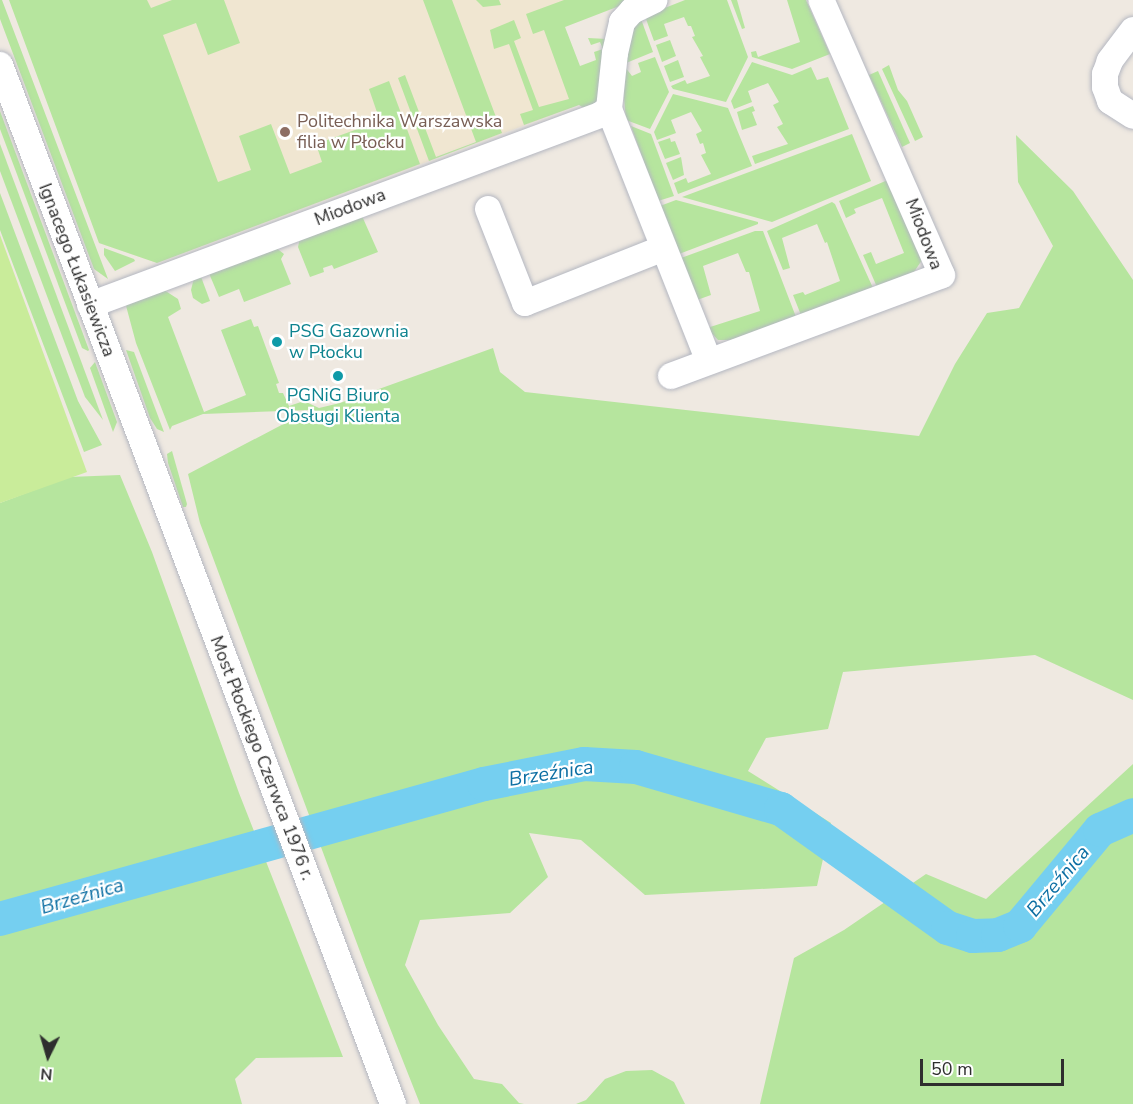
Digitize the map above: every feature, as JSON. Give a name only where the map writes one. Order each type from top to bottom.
[{"type":"street","points":[[655,0],[632,11],[622,22],[615,53],[609,109],[709,361]]},
{"type":"street","name":"Miodowa","points":[[671,375],[942,275],[821,0]]},
{"type":"street","points":[[1133,30],[1110,61],[1105,74],[1105,87],[1110,102],[1133,116]]},
{"type":"street","name":"Ignacego Łukasiewicza","points":[[0,65],[155,474]]},
{"type":"street","name":"Miodowa","points":[[90,305],[600,115],[609,109]]},
{"type":"street","points":[[488,209],[525,303],[664,248]]},
{"type":"street","name":"Most Płockiego Czerwca 1976 r.","points":[[155,474],[393,1104]]},
{"type":"shaded area","name":"Politechnika Warszawska filia w Płocku","points":[[18,0],[631,0],[550,32],[579,105],[157,263],[99,243]]},
{"type":"green space","points":[[0,0],[2,0],[108,279],[94,269],[0,19]]},
{"type":"green space","points":[[9,0],[147,0],[151,8],[172,0],[224,0],[240,43],[208,55],[196,23],[163,35],[218,182],[251,170],[239,136],[271,124],[290,174],[322,162],[316,144],[380,121],[369,89],[389,81],[420,164],[157,263],[99,243]]},
{"type":"green space","points":[[423,0],[452,0],[502,133],[429,161],[398,78],[405,75],[436,157],[476,142]]},
{"type":"green space","points":[[476,0],[499,0],[501,5],[483,7]]},
{"type":"green space","points":[[564,0],[635,0],[565,27],[580,66],[596,60],[594,52],[603,49],[600,42],[591,45],[588,38],[607,39],[603,101],[584,108],[579,105],[524,125],[520,114],[533,110],[509,44],[494,49],[490,30],[514,20],[521,38],[514,41],[539,107],[569,99],[544,30],[533,34],[526,14]]},
{"type":"green space","points":[[685,0],[727,0],[748,57],[726,102],[673,89],[671,86],[685,80],[687,84],[710,76],[700,57],[703,56],[692,37],[695,36],[691,26],[688,26],[684,17],[664,24],[668,36],[654,41],[646,19],[647,15]]},
{"type":"green space","points":[[731,0],[737,0],[745,28],[742,29]]},
{"type":"green space","points":[[787,0],[806,0],[830,54],[792,69],[752,57],[751,52],[756,51],[758,57],[800,42]]},
{"type":"green space","points":[[641,19],[653,52],[626,63],[632,31]]},
{"type":"green space","points":[[670,40],[676,56],[662,62],[656,45]]},
{"type":"green space","points":[[655,57],[669,92],[650,129],[626,120],[625,67],[632,76],[641,72],[638,63]]},
{"type":"green space","points":[[678,60],[684,77],[670,82],[664,66]]},
{"type":"green space","points":[[752,62],[792,75],[811,67],[817,80],[828,77],[849,129],[755,164],[752,156],[788,144],[777,127],[783,124],[773,105],[779,102],[768,83],[748,91],[752,102],[734,109],[731,101]]},
{"type":"green space","points":[[889,65],[898,90],[907,101],[923,137],[915,141],[882,69]]},
{"type":"green space","points":[[878,71],[910,143],[902,147],[869,75]]},
{"type":"green space","points":[[673,94],[728,108],[752,166],[678,194],[674,183],[686,178],[688,183],[711,174],[701,155],[706,153],[703,143],[700,144],[696,134],[702,131],[691,112],[671,120],[676,133],[657,140],[654,132]]},
{"type":"green space","points":[[753,106],[755,111],[752,112],[757,125],[742,130],[737,112]]},
{"type":"green space","points":[[0,111],[88,351],[82,348],[0,129]]},
{"type":"green space","points":[[631,126],[651,134],[674,196],[658,201]]},
{"type":"green space","points":[[852,134],[871,181],[772,222],[682,197]]},
{"type":"green space","points":[[1016,135],[1073,191],[1133,280],[1133,700],[1035,655],[843,672],[828,729],[766,738],[748,771],[831,823],[817,886],[645,895],[581,840],[529,833],[548,877],[510,913],[420,920],[405,965],[438,1025],[474,1079],[502,1084],[519,1103],[524,1104],[420,1104],[365,965],[200,523],[188,474],[310,410],[203,414],[172,426],[170,430],[136,343],[125,302],[164,290],[178,299],[181,309],[168,317],[204,412],[246,395],[221,330],[251,319],[254,327],[258,326],[279,383],[276,384],[279,393],[283,393],[289,406],[304,401],[319,408],[340,403],[493,348],[500,372],[525,392],[919,436],[955,364],[987,313],[1019,308],[1053,246],[1018,182]]},
{"type":"green space","points":[[670,138],[671,142],[675,141],[680,154],[665,159],[658,142]]},
{"type":"green space","points":[[0,144],[103,420],[85,397],[0,171]]},
{"type":"green space","points":[[681,157],[684,175],[673,180],[666,163]]},
{"type":"green space","points":[[890,179],[922,260],[914,272],[877,287],[863,255],[871,252],[876,264],[904,253],[882,198],[854,209],[856,213],[846,218],[839,201]]},
{"type":"green space","points":[[0,193],[78,401],[102,445],[84,452],[0,230]]},
{"type":"green space","points":[[676,200],[758,222],[758,224],[679,254],[660,206]]},
{"type":"green space","points":[[832,202],[835,204],[873,288],[801,315],[793,295],[803,292],[805,295],[840,281],[827,242],[825,243],[817,224],[782,238],[790,268],[783,270],[767,231]]},
{"type":"green space","points":[[362,216],[378,252],[334,269],[332,265],[323,268],[324,272],[310,277],[298,247],[300,238]]},
{"type":"green space","points":[[755,231],[763,231],[796,317],[733,340],[718,340],[707,328],[760,311],[749,272],[746,272],[738,253],[703,266],[711,295],[697,300],[681,258]]},
{"type":"green space","points":[[0,235],[87,472],[0,503]]},
{"type":"green space","points":[[275,247],[284,254],[281,259],[291,284],[244,302],[239,289],[219,297],[208,271]]},
{"type":"green space","points":[[104,248],[135,261],[115,271],[104,255]]},
{"type":"green space","points":[[200,274],[210,301],[202,304],[193,298],[191,290],[194,278]]},
{"type":"green space","points":[[126,350],[134,352],[164,432],[157,429],[150,418]]},
{"type":"green space","points":[[95,362],[117,422],[113,432],[90,368]]},
{"type":"green space","points":[[172,451],[186,507],[183,507],[168,463],[167,454]]},
{"type":"green space","points":[[120,475],[152,552],[239,793],[343,1057],[256,1058],[235,1079],[242,1104],[0,1104],[0,503],[69,477]]},
{"type":"green space","points":[[1133,764],[1133,1104],[760,1104],[794,958],[844,930],[926,874],[986,899]]},
{"type":"green space","points":[[652,1070],[674,1082],[685,1104],[576,1104],[586,1100],[605,1079],[626,1071]]},
{"type":"waterway","name":"Brzeźnica","points":[[0,919],[484,784],[584,764],[636,767],[781,809],[948,928],[973,936],[998,935],[1020,926],[1100,830],[1133,815]]},
{"type":"place","name":"Politechnika Warszawska filia w Płocku","points":[[285,132]]},
{"type":"place","name":"PSG Gazownia w Płocku","points":[[277,342]]},
{"type":"place","name":"PGNiG Biuro Obsługi Klienta","points":[[338,376]]}]
